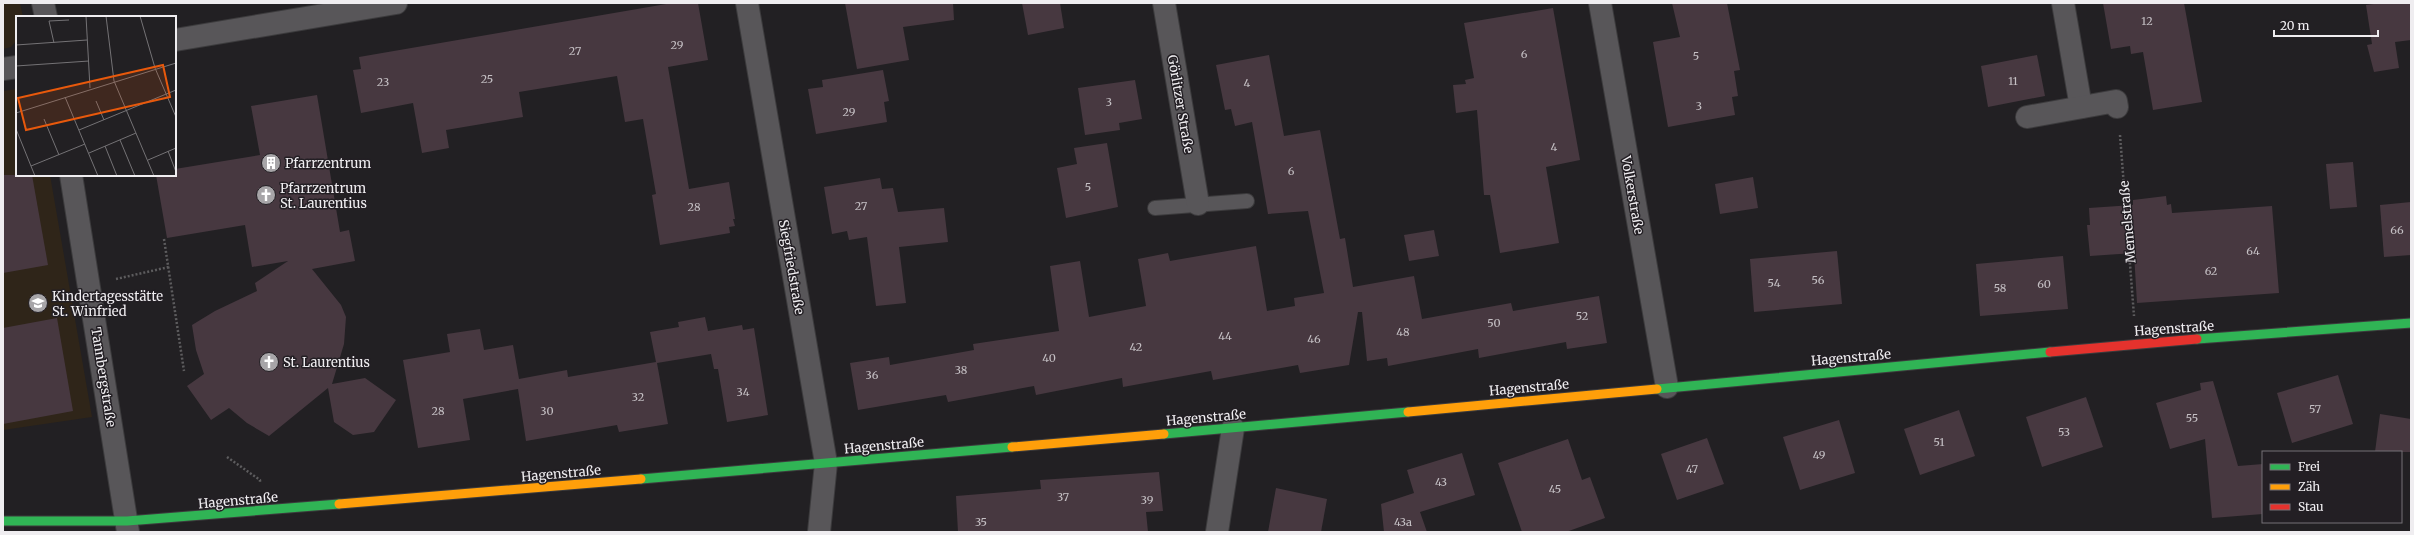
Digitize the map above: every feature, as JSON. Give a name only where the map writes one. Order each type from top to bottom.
[{"type":"street","points":[[43,3],[46,16]]},
{"type":"street","points":[[176,40],[396,3]]},
{"type":"street","name":"Siegfriedstraße","points":[[747,3],[826,463],[819,532]]},
{"type":"street","name":"Görlitzer Straße","points":[[1164,3],[1198,204]]},
{"type":"street","name":"Volkerstraße","points":[[1600,3],[1667,387]]},
{"type":"street","points":[[2064,3],[2081,107]]},
{"type":"street","points":[[3,69],[16,67]]},
{"type":"street","points":[[2027,117],[2081,107],[2116,104]]},
{"type":"street","name":"Tannbergstraße","points":[[71,176],[127,527]]},
{"type":"street","name":"Hagenstraße","points":[[3,521],[127,527],[826,463],[1233,428],[2137,344],[2411,323]]},
{"type":"street","points":[[1217,532],[1233,428]]},
{"type":"lane","points":[[1155,208],[1247,201]]},
{"type":"path","name":"Memelstraße","points":[[2116,104],[2137,344]]},
{"type":"path","points":[[164,239],[184,371]]},
{"type":"path","points":[[88,285],[169,267]]},
{"type":"path","points":[[227,457],[260,480]]},
{"type":"shaded area","points":[[3,3],[20,3],[23,16],[16,16],[16,41],[11,47],[3,49]]},
{"type":"shaded area","name":"Kindertagesstätte St. Winfried","points":[[16,89],[16,176],[50,176],[92,417],[3,430],[3,91]]},
{"type":"building","points":[[672,3],[698,3],[708,60],[668,67],[689,189],[729,182],[735,219],[733,219],[735,226],[729,227],[730,233],[660,245],[652,195],[656,194],[643,119],[625,122],[617,76],[519,92],[523,117],[446,130],[449,148],[422,153],[413,103],[361,113],[353,70],[361,69],[359,57]]},
{"type":"building","points":[[845,3],[953,3],[954,20],[903,27],[909,60],[857,69]]},
{"type":"building","points":[[1022,3],[1060,3],[1064,28],[1028,35]]},
{"type":"building","points":[[1672,3],[1727,3],[1740,70],[1734,71],[1738,96],[1732,97],[1735,115],[1668,127],[1653,42],[1680,37]]},
{"type":"building","points":[[2103,3],[2184,3],[2202,102],[2153,110],[2143,52],[2131,54],[2130,46],[2111,49]]},
{"type":"building","points":[[2381,3],[2411,3],[2411,40],[2395,42],[2399,68],[2374,72],[2367,45],[2372,44],[2366,5]]},
{"type":"building","points":[[1553,8],[1580,160],[1546,167],[1559,243],[1500,253],[1490,195],[1484,195],[1477,110],[1456,113],[1453,85],[1466,84],[1465,80],[1474,78],[1464,23]]},
{"type":"building","points":[[1269,55],[1284,136],[1320,130],[1340,239],[1345,238],[1353,287],[1414,276],[1422,319],[1511,303],[1513,311],[1599,296],[1607,343],[1567,349],[1566,342],[1479,358],[1478,349],[1388,366],[1387,358],[1367,361],[1362,312],[1358,312],[1349,365],[1300,373],[1298,365],[1213,380],[1211,371],[1123,387],[1122,378],[1036,395],[1034,386],[948,402],[946,395],[858,410],[850,363],[889,357],[890,365],[974,350],[973,344],[1059,331],[1050,266],[1080,261],[1089,317],[1146,306],[1138,259],[1168,253],[1170,261],[1256,246],[1267,311],[1295,306],[1294,298],[1324,293],[1308,211],[1268,214],[1252,122],[1235,126],[1231,109],[1225,110],[1216,65]]},
{"type":"building","points":[[2037,55],[2045,96],[1988,107],[1981,66]]},
{"type":"building","points":[[883,70],[889,101],[884,102],[887,122],[816,134],[808,89],[823,87],[822,80]]},
{"type":"building","points":[[1135,80],[1142,119],[1119,123],[1120,130],[1085,135],[1078,88]]},
{"type":"building","points":[[317,95],[340,232],[349,230],[355,261],[312,269],[341,305],[346,317],[344,344],[332,384],[365,378],[396,400],[374,432],[353,435],[334,422],[328,388],[269,436],[247,423],[229,408],[211,420],[187,386],[204,374],[196,350],[192,325],[215,311],[257,291],[255,283],[288,261],[252,267],[245,225],[167,238],[156,176],[176,176],[176,169],[260,155],[251,106]]},
{"type":"building","points":[[1107,143],[1118,207],[1066,218],[1057,168],[1077,164],[1074,148]]},
{"type":"building","points":[[2353,162],[2357,207],[2330,209],[2326,164]]},
{"type":"building","points":[[3,175],[32,176],[48,265],[3,273]]},
{"type":"building","points":[[1753,177],[1758,208],[1720,214],[1715,184]]},
{"type":"building","points":[[880,178],[882,189],[893,188],[898,212],[944,208],[948,242],[899,247],[906,303],[876,306],[867,237],[849,240],[847,231],[832,234],[824,187]]},
{"type":"building","points":[[2166,196],[2167,205],[2171,204],[2172,213],[2272,206],[2279,293],[2137,303],[2134,253],[2090,256],[2087,225],[2090,225],[2089,208],[2133,205],[2133,200]]},
{"type":"building","points":[[2411,202],[2411,255],[2384,257],[2380,205]]},
{"type":"building","points":[[1434,230],[1439,256],[1409,261],[1404,235]]},
{"type":"building","points":[[1837,251],[1842,304],[1754,312],[1750,259]]},
{"type":"building","points":[[2063,256],[2068,309],[1980,316],[1976,264]]},
{"type":"building","points":[[705,317],[708,331],[742,325],[743,330],[754,328],[768,415],[727,422],[718,369],[714,369],[711,354],[657,363],[668,424],[619,432],[617,425],[526,441],[518,389],[463,399],[470,440],[418,448],[403,360],[450,352],[447,334],[480,329],[484,350],[513,345],[519,379],[567,370],[568,377],[656,362],[650,332],[679,327],[678,322]]},
{"type":"building","points":[[57,318],[73,411],[3,424],[3,328]]},
{"type":"building","points":[[2338,375],[2353,424],[2292,443],[2277,393]]},
{"type":"building","points":[[2213,381],[2238,466],[2262,464],[2262,514],[2212,518],[2205,439],[2170,449],[2156,403],[2201,390],[2200,383]]},
{"type":"building","points":[[2086,397],[2103,447],[2042,467],[2026,417]]},
{"type":"building","points":[[1959,410],[1975,456],[1920,475],[1904,429]]},
{"type":"building","points":[[2380,414],[2411,419],[2411,452],[2375,451]]},
{"type":"building","points":[[1839,420],[1855,473],[1800,490],[1783,437]]},
{"type":"building","points":[[1707,438],[1724,484],[1677,500],[1661,454]]},
{"type":"building","points":[[1568,439],[1582,480],[1590,477],[1605,518],[1566,532],[1522,532],[1498,463]]},
{"type":"building","points":[[1462,453],[1475,495],[1420,512],[1427,532],[1384,532],[1381,504],[1414,493],[1407,470]]},
{"type":"building","points":[[1159,472],[1163,511],[1146,512],[1148,532],[958,532],[956,496],[1041,489],[1040,480]]},
{"type":"building","points":[[1276,488],[1327,499],[1321,532],[1268,532]]},
{"type":"traffic: fast","points":[[2197,339],[2411,323]]},
{"type":"traffic: fast","points":[[1657,389],[2050,352]]},
{"type":"traffic: fast","points":[[1164,434],[1408,412]]},
{"type":"traffic: fast","points":[[641,479],[1012,447]]},
{"type":"traffic: fast","points":[[3,521],[127,521],[339,504]]},
{"type":"traffic: slow","points":[[1408,412],[1657,389]]},
{"type":"traffic: slow","points":[[1012,447],[1164,434]]},
{"type":"traffic: slow","points":[[339,504],[641,479]]},
{"type":"traffic: jam","points":[[2050,352],[2197,339]]},
{"type":"place","name":"Pfarrzentrum","points":[[271,163]]},
{"type":"place","name":"Pfarrzentrum St. Laurentius","points":[[266,195]]},
{"type":"place","name":"Kindertagesstätte St. Winfried","points":[[38,303]]},
{"type":"place","name":"St. Laurentius","points":[[269,362]]}]
